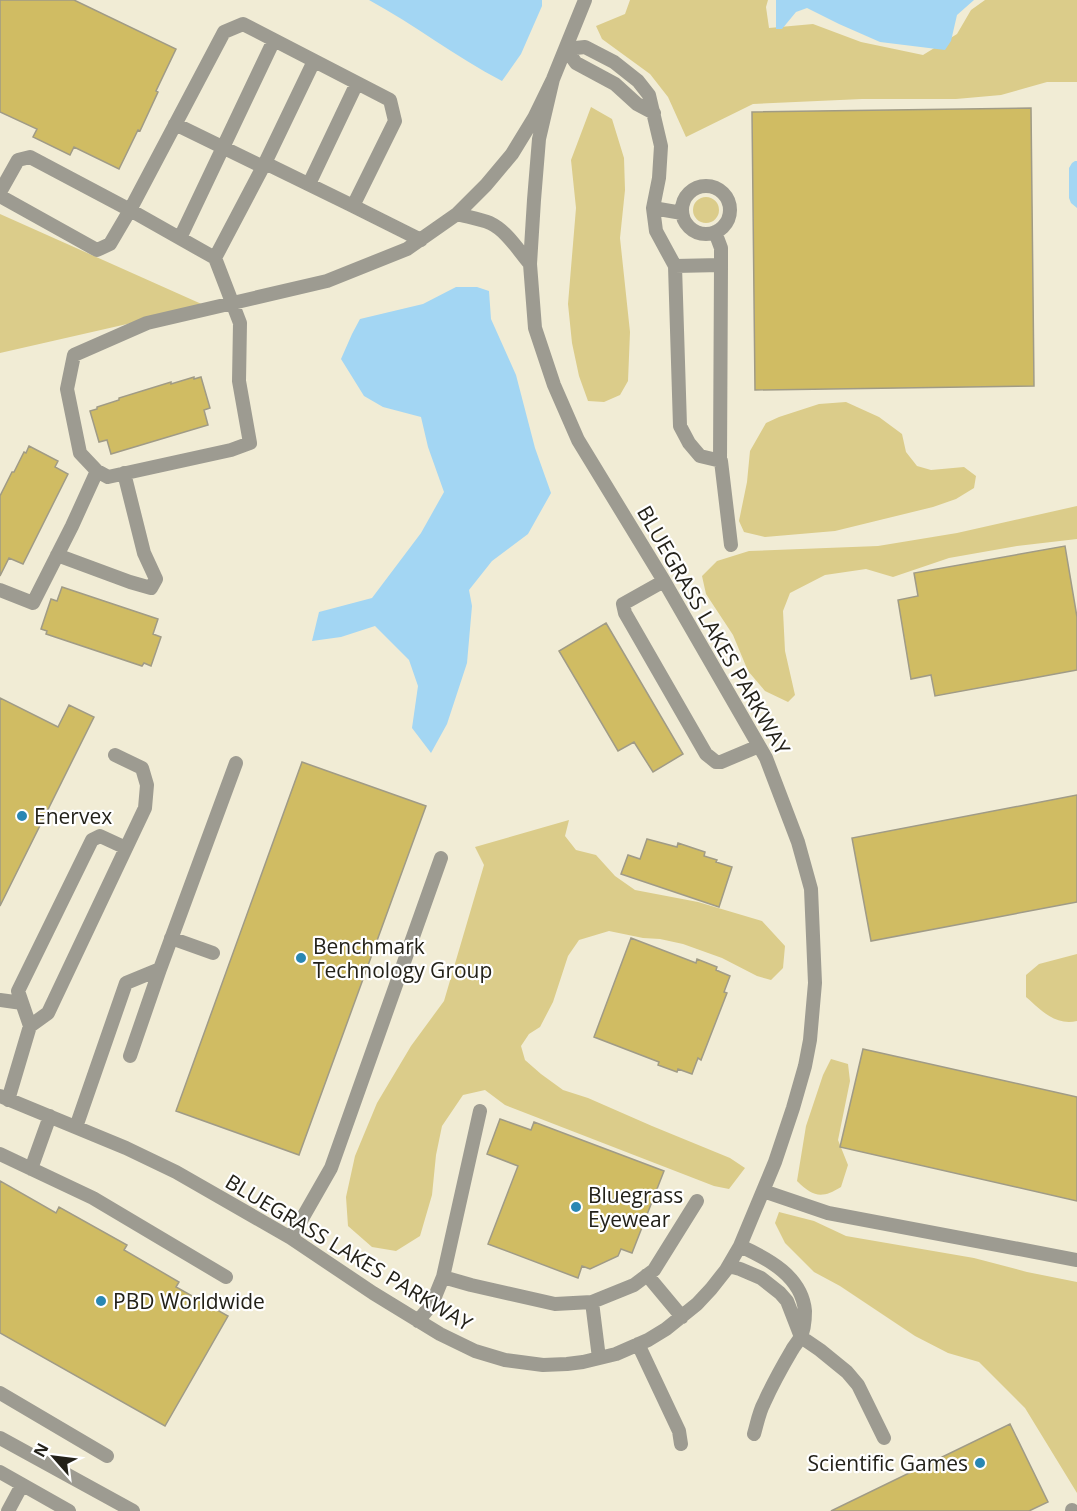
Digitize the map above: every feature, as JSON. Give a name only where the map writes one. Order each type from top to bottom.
[{"type":"street","name":"BLUEGRASS LAKES PARKWAY","points":[[97,471],[80,453],[67,389],[74,355],[147,323],[327,280],[408,249],[421,240],[457,214],[512,154],[534,118],[553,79],[585,0]]},
{"type":"street","points":[[0,590],[33,603],[97,471],[108,477],[231,450],[250,443],[239,381],[240,323],[215,258],[130,210],[30,157],[18,160],[0,194],[97,250],[110,243],[130,210],[224,32],[243,24],[390,100],[395,121],[353,206]]},
{"type":"street","points":[[180,238],[274,40]]},
{"type":"street","points":[[566,49],[576,63],[615,84],[637,104],[654,113],[661,146],[659,178],[653,208],[656,231],[675,266],[680,426],[689,443],[700,456],[720,461]]},
{"type":"street","points":[[215,258],[264,165],[314,61]]},
{"type":"street","name":"BLUEGRASS LAKES PARKWAY","points":[[4,1098],[126,1148],[176,1172],[291,1238],[418,1321],[461,1345],[490,1357],[543,1365],[567,1364],[616,1354],[666,1329],[697,1304],[729,1266],[740,1246],[786,1128],[805,1066],[810,1040],[815,983],[811,889],[798,842],[766,758],[579,440],[554,385],[535,328],[530,264],[537,150],[553,79]]},
{"type":"street","points":[[309,184],[357,83]]},
{"type":"street","points":[[176,124],[223,148],[309,184],[421,240]]},
{"type":"street","points":[[706,186],[722,192],[730,205],[730,213],[722,228],[708,234],[694,231],[684,220],[682,213],[682,205],[686,197],[699,187],[706,186]]},
{"type":"street","points":[[653,208],[682,213]]},
{"type":"street","points":[[457,214],[489,223],[500,229],[530,264]]},
{"type":"street","points":[[715,232],[721,248],[720,461],[731,545]]},
{"type":"street","points":[[675,266],[721,265]]},
{"type":"street","points":[[57,555],[151,588],[156,579],[144,553],[124,473]]},
{"type":"street","points":[[664,581],[623,604],[694,734],[706,754],[716,762],[727,760],[759,746]]},
{"type":"street","points":[[4,1098],[30,1026],[48,1013],[145,808],[147,785],[142,768],[115,755]]},
{"type":"street","points":[[130,1056],[236,763]]},
{"type":"street","points":[[30,1026],[18,991],[92,840],[100,836],[126,848]]},
{"type":"street","points":[[291,1238],[331,1168],[441,858]]},
{"type":"street","points":[[171,938],[213,953]]},
{"type":"street","points":[[76,1128],[126,983],[160,969]]},
{"type":"street","points":[[0,999],[22,1003]]},
{"type":"street","points":[[418,1321],[432,1304],[443,1277],[480,1111]]},
{"type":"street","points":[[31,1169],[50,1116]]},
{"type":"street","points":[[0,1154],[93,1198],[226,1277]]},
{"type":"street","points":[[763,1191],[828,1213],[1077,1260]]},
{"type":"street","points":[[443,1277],[471,1286],[555,1304],[592,1302],[634,1285],[654,1270],[697,1201]]},
{"type":"street","points":[[740,1246],[761,1255],[795,1283],[801,1292],[805,1309],[801,1337],[792,1348],[762,1405],[754,1434]]},
{"type":"street","points":[[729,1266],[761,1278],[780,1293],[787,1301],[801,1337],[847,1372],[858,1385],[884,1438]]},
{"type":"street","points":[[647,1275],[682,1317]]},
{"type":"street","points":[[592,1302],[599,1358]]},
{"type":"street","points":[[638,1344],[679,1431],[681,1444]]},
{"type":"street","points":[[0,1393],[106,1456]]},
{"type":"street","points":[[0,1438],[133,1511]]},
{"type":"street","points":[[0,1473],[69,1511]]},
{"type":"street","points":[[8,1511],[22,1485]]},
{"type":"shaded area","points":[[630,0],[768,0],[766,7],[769,28],[813,24],[861,42],[923,55],[957,34],[971,10],[985,0],[1077,0],[1077,82],[1047,82],[1001,95],[956,99],[862,99],[753,104],[686,137],[668,97],[650,74],[602,39],[596,26],[625,14]]},
{"type":"shaded area","points":[[591,107],[612,119],[624,158],[625,190],[620,238],[630,332],[628,381],[620,395],[604,402],[588,401],[579,376],[572,343],[568,304],[576,208],[571,160]]},
{"type":"shaded area","points":[[706,197],[715,201],[719,210],[715,219],[706,223],[697,219],[693,210],[697,201]]},
{"type":"shaded area","points":[[0,214],[206,306],[0,353]]},
{"type":"shaded area","points":[[846,402],[879,417],[902,434],[906,452],[917,466],[931,470],[964,467],[976,476],[974,488],[956,499],[933,507],[835,531],[765,537],[744,532],[739,521],[747,482],[750,451],[766,423],[819,404]]},
{"type":"shaded area","points":[[1077,506],[1077,539],[1017,546],[949,558],[893,577],[866,569],[825,575],[790,593],[783,611],[785,651],[795,695],[788,702],[765,691],[748,671],[733,635],[706,594],[702,576],[717,561],[749,551],[878,546],[957,533]]},
{"type":"shaded area","points":[[569,820],[565,836],[576,850],[596,855],[615,876],[635,890],[698,902],[762,921],[785,946],[783,968],[771,980],[757,976],[722,958],[683,944],[660,939],[609,931],[579,940],[568,956],[553,1002],[540,1027],[529,1034],[521,1046],[525,1060],[563,1090],[588,1098],[730,1158],[745,1168],[729,1189],[714,1186],[505,1105],[485,1090],[463,1095],[442,1126],[432,1195],[420,1236],[396,1251],[372,1247],[348,1226],[346,1197],[355,1156],[377,1103],[411,1046],[444,1001],[484,865],[475,847]]},
{"type":"shaded area","points":[[1077,954],[1077,1021],[1062,1021],[1049,1016],[1026,997],[1026,975],[1039,964]]},
{"type":"shaded area","points":[[831,1059],[848,1064],[850,1081],[838,1140],[848,1165],[841,1187],[823,1195],[813,1193],[797,1181],[806,1126],[823,1075]]},
{"type":"shaded area","points":[[779,1212],[814,1221],[846,1236],[974,1258],[1077,1282],[1077,1493],[1025,1408],[979,1362],[948,1353],[915,1336],[840,1286],[814,1272],[785,1243],[775,1223]]},
{"type":"water","points":[[369,0],[542,0],[542,6],[521,54],[502,81]]},
{"type":"water","points":[[776,0],[974,0],[957,15],[951,41],[945,50],[880,42],[807,8],[796,12],[782,29],[776,29]]},
{"type":"water","points":[[1077,161],[1077,208],[1069,198],[1069,168]]},
{"type":"water","points":[[456,287],[477,287],[489,291],[491,319],[516,375],[535,448],[551,493],[528,534],[492,561],[469,590],[472,606],[467,663],[447,724],[431,753],[412,728],[418,686],[409,660],[375,626],[341,637],[312,641],[319,612],[372,598],[421,533],[444,492],[428,447],[421,417],[383,407],[364,396],[341,359],[360,319],[423,304]]},
{"type":"building","points":[[0,0],[74,0],[176,49],[140,131],[138,130],[119,169],[74,147],[70,155],[33,137],[37,129],[0,112]]},
{"type":"building","points":[[1031,108],[1034,386],[755,390],[752,112]]},
{"type":"building","points":[[194,377],[194,379],[201,377],[210,408],[204,410],[208,425],[111,454],[107,440],[99,442],[90,411],[119,400],[119,398]]},
{"type":"building","points":[[29,446],[58,461],[55,467],[68,474],[23,564],[9,558],[0,576],[0,496]]},
{"type":"building","points":[[1065,546],[1077,617],[1077,670],[935,696],[931,675],[911,679],[898,600],[918,596],[914,573]]},
{"type":"building","points":[[62,587],[158,619],[153,634],[161,637],[151,666],[144,663],[142,666],[46,634],[47,631],[41,629],[51,599],[57,601]]},
{"type":"building","points":[[606,623],[683,754],[653,772],[634,742],[618,751],[559,651]]},
{"type":"building","name":"Enervex","points":[[0,698],[58,727],[69,705],[94,717],[0,906]]},
{"type":"building","name":"Benchmark Technology Group","points":[[302,762],[426,806],[299,1155],[176,1111]]},
{"type":"building","points":[[1077,795],[1077,902],[871,941],[852,838]]},
{"type":"building","points":[[647,839],[677,847],[678,843],[705,852],[704,856],[732,867],[719,907],[621,874],[628,855],[640,859]]},
{"type":"building","points":[[631,938],[696,963],[697,959],[717,967],[716,970],[730,976],[724,992],[727,993],[701,1060],[698,1058],[692,1074],[678,1069],[677,1072],[658,1065],[659,1062],[594,1037]]},
{"type":"building","points":[[863,1049],[1077,1097],[1077,1201],[840,1147]]},
{"type":"building","name":"Bluegrass Eyewear","points":[[500,1119],[531,1130],[534,1122],[664,1171],[632,1253],[621,1249],[618,1256],[590,1269],[582,1266],[578,1278],[488,1244],[518,1166],[487,1154]]},
{"type":"building","name":"PBD Worldwide","points":[[0,1181],[56,1213],[59,1207],[127,1245],[124,1250],[179,1282],[176,1287],[228,1316],[165,1426],[0,1333]]},
{"type":"building","name":"Scientific Games","points":[[1010,1424],[1048,1502],[1029,1511],[831,1511]]},
{"type":"place","name":"Enervex","points":[[22,816]]},
{"type":"place","name":"Benchmark Technology Group","points":[[301,958]]},
{"type":"place","name":"Bluegrass Eyewear","points":[[576,1207]]},
{"type":"place","name":"PBD Worldwide","points":[[101,1301]]},
{"type":"place","name":"Scientific Games","points":[[980,1463]]}]
